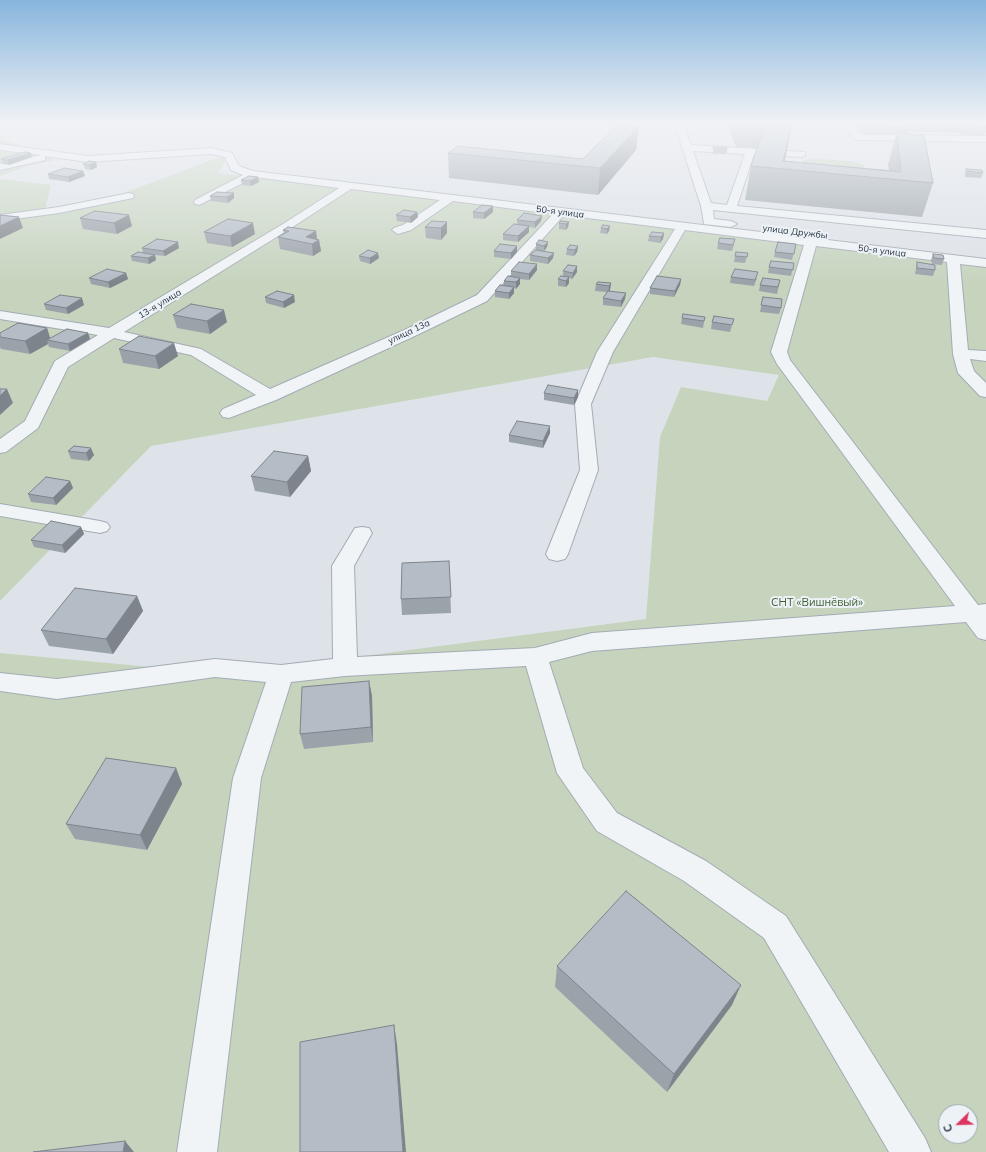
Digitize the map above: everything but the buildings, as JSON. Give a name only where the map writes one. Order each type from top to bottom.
[{"type":"street","points":[[199,202],[250,176]]},
{"type":"street","name":"50-я улица","points":[[267,176],[986,263]]},
{"type":"street","name":"улица Дружбы","points":[[697,176],[707,206],[708,222],[986,255]]},
{"type":"street","points":[[731,208],[742,176]]},
{"type":"street","name":"13-я улица","points":[[0,448],[32,424],[61,364],[287,226],[348,186]]},
{"type":"street","points":[[0,218],[60,210],[129,196]]},
{"type":"street","points":[[398,230],[407,228],[449,199]]},
{"type":"street","points":[[707,206],[986,234]]},
{"type":"street","name":"улица 13а","points":[[229,413],[270,396],[482,298],[561,212]]},
{"type":"street","points":[[557,554],[589,470],[583,404],[605,352],[682,226]]},
{"type":"street","points":[[810,242],[779,352],[782,361],[979,612],[986,632]]},
{"type":"street","points":[[954,259],[961,354],[966,373],[986,392]]},
{"type":"street","points":[[0,315],[111,334],[196,352],[270,396]]},
{"type":"street","points":[[961,354],[986,356]]},
{"type":"street","points":[[0,510],[100,527]]},
{"type":"street","points":[[345,667],[342,566],[362,533]]},
{"type":"street","points":[[0,682],[57,689],[215,668],[281,674],[345,667],[535,657],[592,642],[979,612]]},
{"type":"street","points":[[535,657],[571,773],[608,822],[695,871],[775,927],[911,1152]]},
{"type":"street","points":[[197,1152],[247,778],[281,674]]},
{"type":"green space","name":"СНТ «Вишнёвый»","points":[[170,176],[241,176],[986,266],[986,1152],[0,1152],[0,653],[226,674],[646,619],[660,437],[681,387],[767,401],[779,375],[653,357],[151,446],[0,601],[0,179],[51,185],[45,209],[111,198]]},
{"type":"green space","points":[[800,176],[864,176],[864,194],[798,188]]}]
